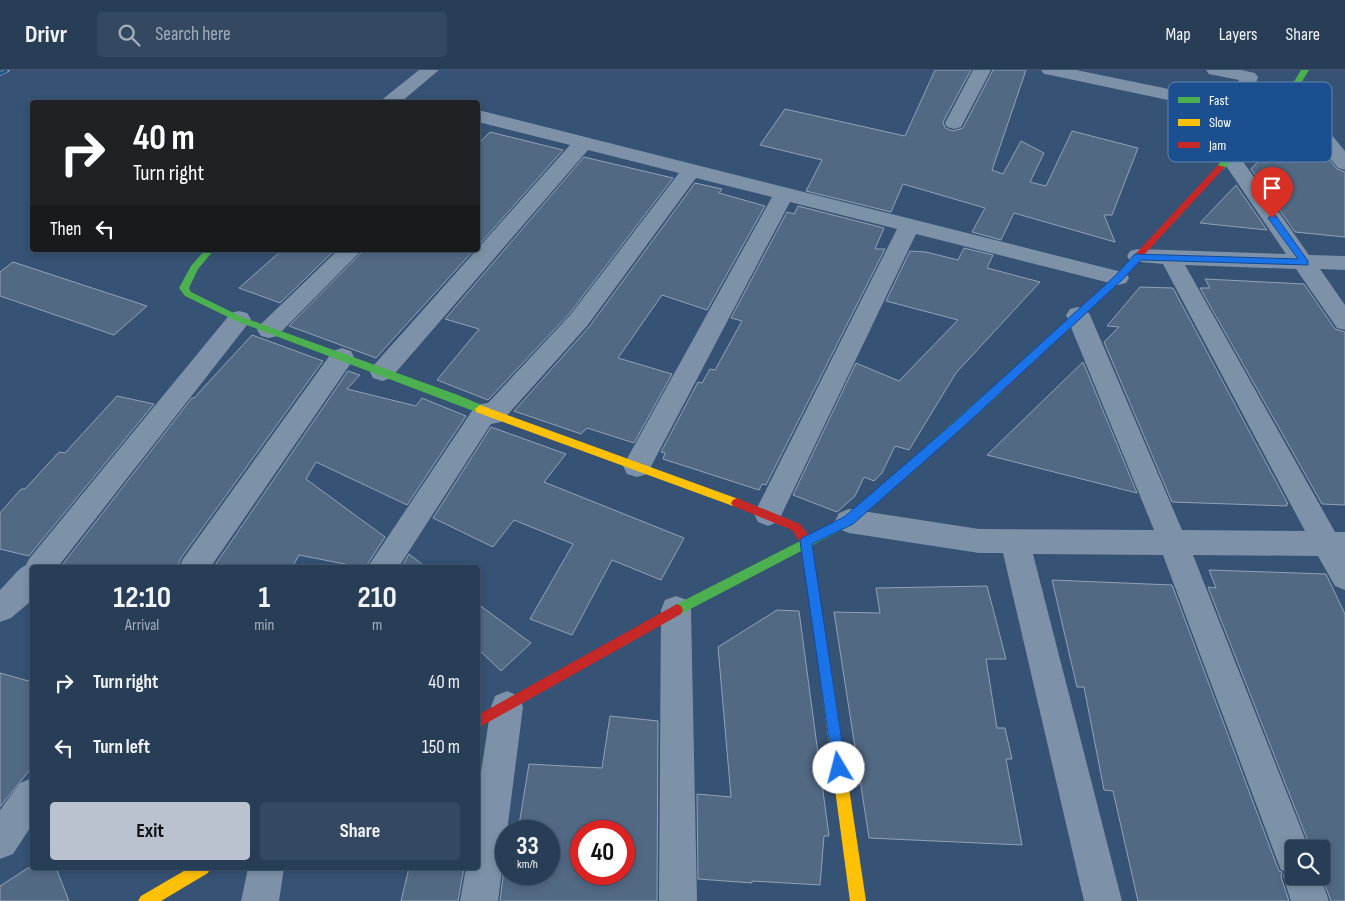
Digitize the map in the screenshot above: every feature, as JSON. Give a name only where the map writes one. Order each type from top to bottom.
[{"type":"street","points":[[402,99],[430,70]]},
{"type":"street","points":[[954,123],[982,70]]},
{"type":"street","points":[[1050,70],[1168,94]]},
{"type":"street","points":[[1215,70],[1249,77],[1247,82]]},
{"type":"street","points":[[1296,82],[1305,70]]},
{"type":"street","points":[[480,120],[583,143],[1118,278]]},
{"type":"street","points":[[382,372],[583,143]]},
{"type":"street","points":[[1332,148],[1345,164]]},
{"type":"street","points":[[479,901],[492,714],[676,610],[763,566],[806,541],[848,521],[956,427],[1118,278],[1226,162]]},
{"type":"street","points":[[1233,162],[1345,322]]},
{"type":"street","points":[[383,565],[489,413],[580,320],[691,171]]},
{"type":"street","points":[[637,466],[784,194]]},
{"type":"street","points":[[768,514],[909,226]]},
{"type":"street","points":[[208,252],[194,268],[184,288],[188,294],[239,320],[768,514],[796,527],[806,541],[858,901]]},
{"type":"street","points":[[269,330],[349,252]]},
{"type":"street","points":[[1138,256],[1171,259],[1345,263]]},
{"type":"street","points":[[1171,259],[1336,544],[1345,577]]},
{"type":"street","points":[[1078,315],[1174,542],[1288,840]]},
{"type":"street","points":[[42,565],[239,320]]},
{"type":"street","points":[[195,565],[342,357]]},
{"type":"street","points":[[848,521],[979,541],[1336,544]]},
{"type":"street","points":[[1015,541],[1103,901]]},
{"type":"street","points":[[0,608],[20,592],[30,579]]},
{"type":"street","points":[[676,610],[678,901]]},
{"type":"street","points":[[0,841],[30,798]]},
{"type":"street","points":[[146,901],[158,892],[199,870]]},
{"type":"street","points":[[260,901],[266,870]]},
{"type":"street","points":[[1304,885],[1310,901]]},
{"type":"building","points":[[935,70],[971,70],[943,122],[945,128],[953,131],[963,128],[993,70],[1026,70],[992,170],[1003,174],[1021,141],[1044,153],[1030,182],[1046,186],[1072,131],[1138,148],[1112,215],[1104,215],[1115,242],[1014,213],[1001,240],[972,232],[985,208],[903,184],[891,212],[806,191],[822,160],[760,145],[785,109],[905,136]]},
{"type":"building","points":[[490,132],[563,150],[480,244],[480,142]]},
{"type":"building","points":[[584,157],[673,178],[570,313],[488,400],[437,380],[479,329],[445,319]]},
{"type":"building","points":[[1258,162],[1332,162],[1337,169],[1345,172],[1345,237],[1295,232],[1251,169]]},
{"type":"building","points":[[695,183],[722,189],[719,193],[765,206],[707,310],[662,295],[618,358],[672,374],[634,443],[587,428],[581,434],[514,411],[589,327]]},
{"type":"building","points":[[1236,185],[1267,230],[1200,223]]},
{"type":"building","points":[[798,206],[884,228],[875,249],[885,249],[766,485],[762,484],[759,490],[663,459],[665,453],[661,452],[698,382],[702,383],[710,369],[715,370],[742,321],[731,318],[787,212],[794,214]]},
{"type":"building","points":[[964,248],[993,255],[987,268],[1040,282],[956,373],[909,450],[895,446],[882,473],[874,481],[864,477],[855,496],[837,512],[793,495],[856,363],[899,381],[958,320],[886,301],[910,251],[926,252],[958,260]]},
{"type":"building","points":[[280,252],[333,252],[280,303],[239,288]]},
{"type":"building","points":[[362,252],[472,252],[376,358],[289,326]]},
{"type":"building","points":[[13,262],[147,306],[114,335],[0,296],[0,272]]},
{"type":"building","points":[[1205,279],[1304,284],[1335,329],[1345,332],[1345,505],[1322,504],[1200,288],[1210,288]]},
{"type":"building","points":[[1140,287],[1173,288],[1288,504],[1286,504],[1287,506],[1172,502],[1104,342],[1119,327],[1107,326]]},
{"type":"building","points":[[252,335],[323,361],[181,558],[178,565],[63,564],[192,398]]},
{"type":"building","points":[[1083,362],[1137,493],[987,455]]},
{"type":"building","points":[[348,371],[360,375],[347,389],[416,406],[422,398],[466,416],[407,505],[316,462],[306,479],[385,537],[367,565],[350,565],[299,555],[294,565],[215,565]]},
{"type":"building","points":[[117,396],[154,404],[29,556],[0,549],[0,513],[21,489],[25,489],[59,452],[65,453]]},
{"type":"building","points":[[491,427],[566,454],[544,482],[684,538],[661,580],[612,560],[572,635],[530,619],[573,544],[514,520],[493,547],[433,518]]},
{"type":"building","points":[[409,554],[423,565],[403,565]]},
{"type":"building","points":[[1209,570],[1326,574],[1345,614],[1345,901],[1331,901],[1325,885],[1330,885],[1330,840],[1307,840],[1208,587],[1216,588]]},
{"type":"building","points":[[1052,580],[1172,585],[1274,858],[1279,871],[1282,872],[1281,877],[1289,901],[1138,901],[1113,791],[1104,790],[1084,687],[1077,687]]},
{"type":"building","points":[[987,586],[1006,659],[986,659],[997,728],[1005,728],[1012,759],[1006,759],[1022,845],[869,838],[834,612],[880,613],[876,588]]},
{"type":"building","points":[[480,605],[531,643],[501,671],[480,651]]},
{"type":"building","points":[[777,610],[799,611],[829,836],[824,836],[820,885],[698,879],[697,794],[731,797],[718,647]]},
{"type":"building","points":[[0,673],[30,681],[30,770],[0,807]]},
{"type":"building","points":[[610,716],[658,721],[657,901],[500,901],[502,885],[560,885],[560,820],[520,820],[529,764],[602,768]]},
{"type":"building","points":[[28,868],[30,870],[57,870],[69,901],[0,901],[0,886]]},
{"type":"building","points":[[409,870],[464,870],[458,901],[401,901]]},
{"type":"railway","points":[[0,74],[8,70]]},
{"type":"traffic: fast","points":[[1298,82],[1305,70]]},
{"type":"traffic: fast","points":[[1221,167],[1226,162]]},
{"type":"traffic: fast","points":[[208,252],[194,268],[184,288],[188,294],[239,319],[480,409]]},
{"type":"traffic: fast","points":[[677,610],[849,521],[998,389]]},
{"type":"traffic: slow","points":[[480,409],[737,503]]},
{"type":"traffic: slow","points":[[824,662],[858,901]]},
{"type":"traffic: slow","points":[[146,901],[200,870]]},
{"type":"traffic: jam","points":[[998,389],[1118,278],[1221,167]]},
{"type":"traffic: jam","points":[[737,503],[796,527],[806,541],[824,662]]},
{"type":"traffic: jam","points":[[480,721],[677,610]]},
{"type":"route","points":[[839,768],[806,541],[848,521],[956,427],[1118,278],[1138,256],[1171,259],[1305,263],[1272,218]]}]
